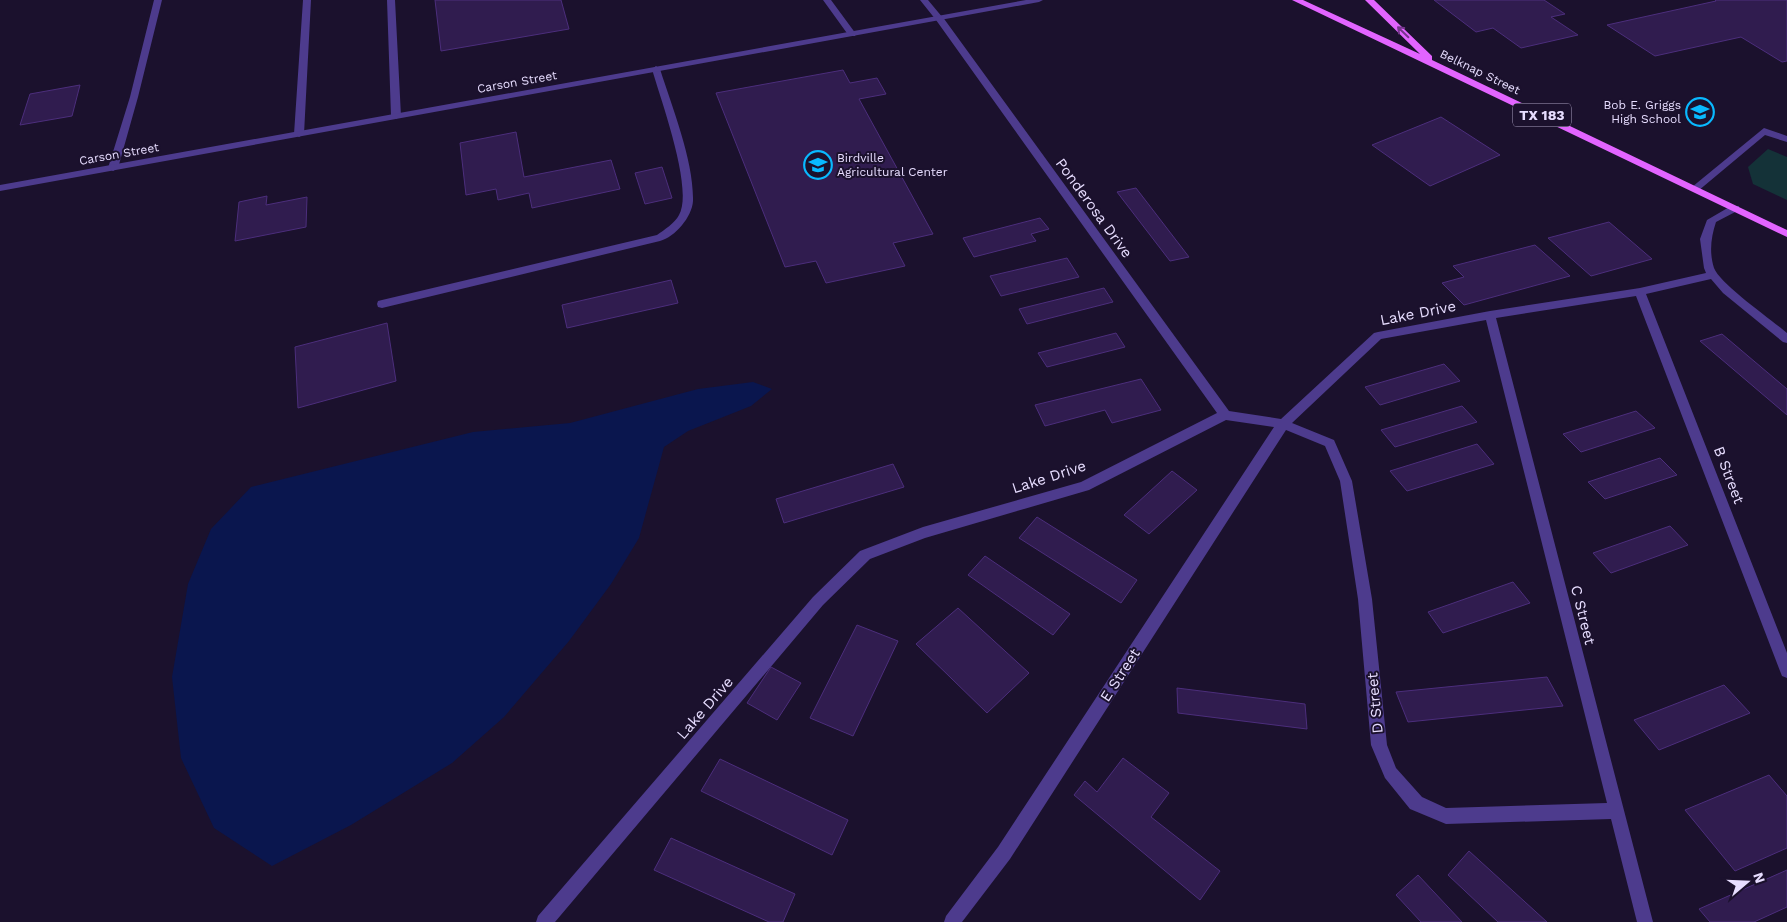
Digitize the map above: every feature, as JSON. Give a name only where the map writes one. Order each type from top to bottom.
[{"type":"main road","name":"Belknap Street","points":[[1296,0],[1437,65],[1787,234]]},
{"type":"main road","points":[[1369,0],[1437,65]]},
{"type":"street","points":[[113,168],[134,97],[158,0]]},
{"type":"street","points":[[299,134],[307,0]]},
{"type":"street","points":[[392,0],[396,116]]},
{"type":"street","points":[[827,0],[852,34]]},
{"type":"street","name":"Ponderosa Drive","points":[[924,0],[939,18],[1225,415]]},
{"type":"street","name":"Carson Street","points":[[0,188],[1039,0]]},
{"type":"street","points":[[382,304],[660,238],[676,225],[686,213],[688,194],[683,165],[656,70]]},
{"type":"street","points":[[1695,189],[1764,131],[1787,139]]},
{"type":"street","points":[[1735,208],[1712,220],[1705,239],[1709,268],[1727,290],[1787,339]]},
{"type":"street","name":"Lake Drive","points":[[1283,424],[1378,336],[1640,292],[1713,275]]},
{"type":"street","name":"B Street","points":[[1640,292],[1787,671]]},
{"type":"street","name":"C Street","points":[[1490,316],[1645,922]]},
{"type":"street","points":[[1225,415],[1283,424]]},
{"type":"street","name":"Lake Drive","points":[[544,922],[818,601],[865,555],[923,533],[1084,486],[1225,415]]},
{"type":"street","name":"D Street","points":[[1283,424],[1330,443],[1346,481],[1365,599],[1379,746],[1390,772],[1416,803],[1446,816],[1617,811]]},
{"type":"street","name":"E Street","points":[[952,922],[1004,853],[1283,424]]},
{"type":"green space","points":[[1768,149],[1787,157],[1787,200],[1753,184],[1748,167]]},
{"type":"shaded area","points":[[753,382],[772,389],[751,406],[688,431],[664,447],[639,538],[611,584],[569,641],[504,717],[452,763],[351,825],[272,866],[214,828],[181,758],[172,677],[188,584],[211,529],[251,487],[473,432],[570,423],[698,389]]},
{"type":"building","points":[[435,0],[561,0],[569,29],[441,51]]},
{"type":"building","points":[[1434,0],[1544,0],[1565,14],[1551,17],[1578,35],[1521,48],[1493,28],[1476,32]]},
{"type":"building","points":[[1787,0],[1787,61],[1782,62],[1741,37],[1655,56],[1607,25],[1716,1]]},
{"type":"building","points":[[843,70],[850,83],[877,78],[886,94],[859,99],[933,234],[893,243],[905,266],[826,283],[816,261],[785,267],[716,93]]},
{"type":"building","points":[[80,85],[72,116],[20,125],[30,94]]},
{"type":"building","points":[[1441,117],[1500,155],[1430,186],[1372,145]]},
{"type":"building","points":[[516,132],[524,177],[611,160],[620,189],[532,208],[529,193],[498,200],[496,189],[466,195],[460,143]]},
{"type":"building","points":[[662,167],[672,198],[645,204],[635,173]]},
{"type":"building","points":[[1136,188],[1189,257],[1170,261],[1117,192]]},
{"type":"building","points":[[267,196],[266,205],[307,197],[306,227],[235,241],[239,202]]},
{"type":"building","points":[[1040,218],[1049,229],[1031,234],[1036,241],[974,257],[963,238]]},
{"type":"building","points":[[1609,222],[1652,259],[1591,276],[1548,238]]},
{"type":"building","points":[[1535,245],[1570,276],[1464,305],[1442,283],[1464,277],[1453,266]]},
{"type":"building","points":[[1067,258],[1079,277],[1001,296],[990,276]]},
{"type":"building","points":[[671,280],[678,303],[567,328],[562,305]]},
{"type":"building","points":[[1104,288],[1113,302],[1027,324],[1019,309]]},
{"type":"building","points":[[387,323],[396,381],[298,408],[295,347]]},
{"type":"building","points":[[1116,333],[1125,347],[1047,367],[1038,353]]},
{"type":"building","points":[[1722,334],[1787,389],[1787,415],[1700,341]]},
{"type":"building","points":[[1444,364],[1460,381],[1380,405],[1365,387]]},
{"type":"building","points":[[1141,379],[1161,410],[1112,423],[1105,410],[1045,426],[1035,405]]},
{"type":"building","points":[[1462,406],[1477,422],[1395,447],[1381,430]]},
{"type":"building","points":[[1636,411],[1655,428],[1581,452],[1563,434]]},
{"type":"building","points":[[1477,444],[1494,464],[1407,491],[1390,471]]},
{"type":"building","points":[[1660,458],[1677,475],[1605,499],[1588,482]]},
{"type":"building","points":[[893,464],[904,487],[784,523],[776,499]]},
{"type":"building","points":[[1172,471],[1197,490],[1149,534],[1124,515]]},
{"type":"building","points":[[1037,517],[1137,580],[1121,603],[1019,538]]},
{"type":"building","points":[[1670,526],[1688,545],[1611,573],[1593,553]]},
{"type":"building","points":[[985,556],[1070,614],[1053,635],[968,575]]},
{"type":"building","points":[[1513,582],[1530,603],[1443,633],[1428,612]]},
{"type":"building","points":[[958,608],[1029,673],[987,713],[916,644]]},
{"type":"building","points":[[857,625],[898,641],[853,736],[810,718]]},
{"type":"building","points":[[771,667],[801,683],[777,720],[747,703]]},
{"type":"building","points":[[1547,677],[1563,706],[1408,722],[1396,692]]},
{"type":"building","points":[[1724,685],[1750,713],[1659,750],[1634,720]]},
{"type":"building","points":[[1177,688],[1305,704],[1307,729],[1178,713]]},
{"type":"building","points":[[1123,758],[1169,793],[1151,817],[1220,871],[1200,900],[1074,795],[1085,781],[1097,792]]},
{"type":"building","points":[[720,759],[848,820],[832,855],[701,791]]},
{"type":"building","points":[[1769,775],[1787,796],[1787,848],[1735,871],[1685,810]]},
{"type":"building","points":[[671,838],[795,894],[783,922],[769,922],[654,870]]},
{"type":"building","points":[[1469,851],[1547,922],[1498,922],[1448,875]]},
{"type":"building","points":[[1787,870],[1787,907],[1754,922],[1710,922],[1699,909]]},
{"type":"building","points":[[1418,875],[1462,922],[1421,922],[1396,895]]},
{"type":"place","name":"Bob E. Griggs High School","points":[[1700,112]]},
{"type":"place","name":"Birdville Agricultural Center","points":[[818,165]]}]
